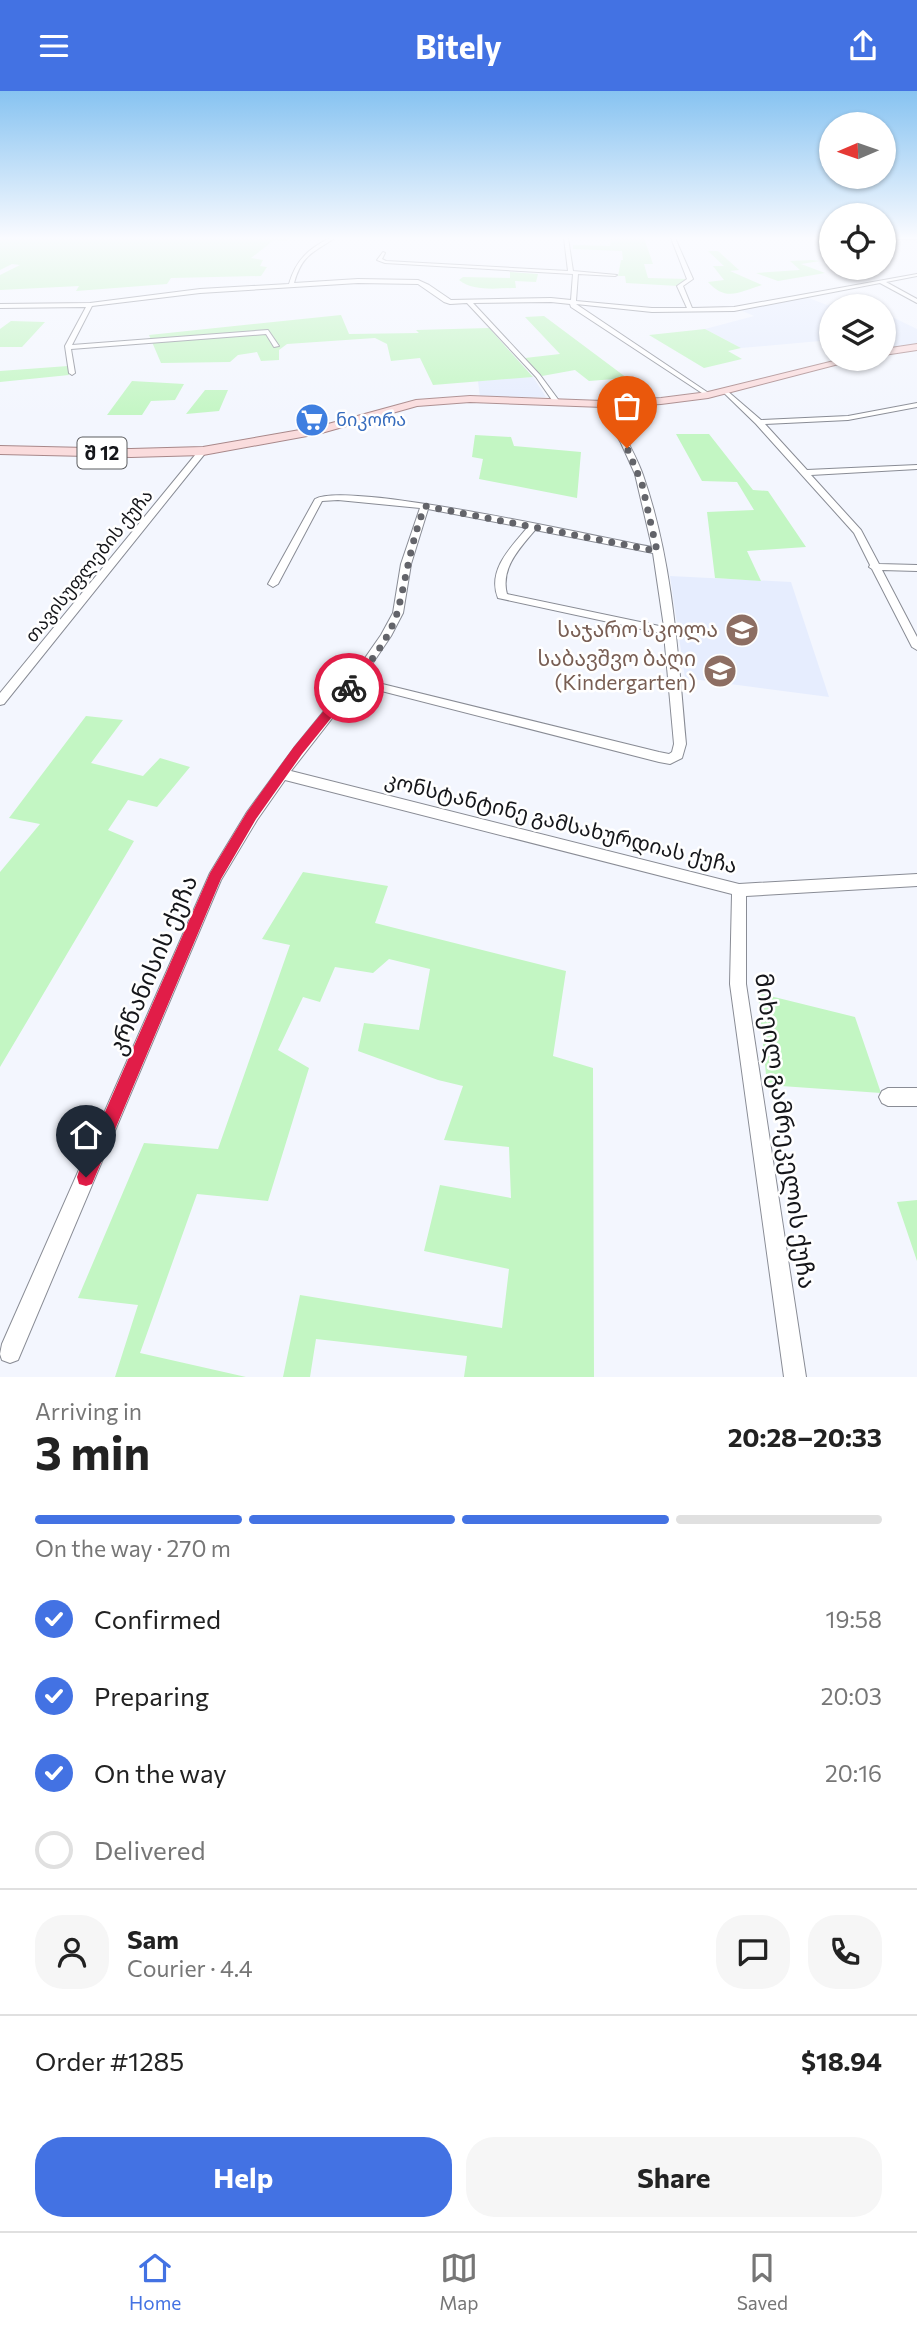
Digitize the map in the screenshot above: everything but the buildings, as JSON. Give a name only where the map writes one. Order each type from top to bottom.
[{"type":"main road","points":[[896,350],[917,347]]},
{"type":"main road","points":[[203,451],[318,430],[416,403],[470,399],[603,404],[662,401],[708,395],[819,368]]},
{"type":"main road","name":"შ 12","points":[[0,450],[144,453],[203,451]]},
{"type":"street","points":[[0,306],[90,305],[149,298]]},
{"type":"street","points":[[440,298],[469,302],[540,299],[691,311],[752,307],[796,298]]},
{"type":"street","points":[[685,298],[691,311]]},
{"type":"street","points":[[572,301],[573,306],[601,327],[708,395]]},
{"type":"street","points":[[469,302],[538,376],[556,402]]},
{"type":"street","points":[[72,373],[69,347],[90,305]]},
{"type":"street","points":[[69,347],[268,332],[276,347]]},
{"type":"street","points":[[725,391],[759,422],[858,532],[917,647]]},
{"type":"street","points":[[355,681],[670,759],[678,755],[680,744],[670,632],[657,551],[642,484],[627,448],[603,404]]},
{"type":"street","points":[[759,422],[848,418],[917,405]]},
{"type":"street","name":"თავისუფლების ქუჩა","points":[[0,701],[203,451]]},
{"type":"street","points":[[805,473],[917,467]]},
{"type":"street","points":[[273,584],[319,499],[338,497],[425,506],[657,551]]},
{"type":"street","name":"კრწანისის ქუჩა","points":[[10,1352],[215,877],[252,816],[386,636],[398,613],[406,564],[425,506]]},
{"type":"street","points":[[534,526],[506,559],[499,590],[502,596],[670,632]]},
{"type":"street","points":[[874,567],[917,568]]},
{"type":"street","name":"კონსტანტინე გამსახურდიას ქუჩა","points":[[282,774],[739,890],[917,880]]},
{"type":"street","name":"მიხეილ გამრეკელის ქუჩა","points":[[739,890],[738,984],[794,1377]]},
{"type":"street","points":[[888,1097],[917,1097]]},
{"type":"shaded area","points":[[801,298],[819,302],[819,341],[741,348],[705,329],[754,316],[740,310]]},
{"type":"shaded area","points":[[896,319],[917,329],[917,344],[896,348]]},
{"type":"shaded area","points":[[533,377],[546,397],[480,397],[478,381]]},
{"type":"shaded area","name":"საჯარო სკოლა","points":[[670,576],[791,582],[829,697],[685,678]]},
{"type":"green space","points":[[341,315],[349,334],[489,328],[533,377],[433,385],[420,358],[391,361],[387,344],[375,338],[287,344],[279,350],[279,360],[261,361],[257,352],[238,355],[230,362],[161,363],[149,335]]},
{"type":"green space","points":[[544,316],[627,378],[589,381],[575,370],[542,376],[525,358],[560,354],[525,317]]},
{"type":"green space","points":[[11,321],[45,322],[22,347],[0,347],[0,329]]},
{"type":"green space","points":[[705,329],[741,348],[728,351],[742,359],[704,368],[649,335]]},
{"type":"green space","points":[[68,366],[69,375],[0,382],[0,371]]},
{"type":"green space","points":[[132,381],[184,384],[175,400],[151,401],[142,415],[107,415]]},
{"type":"green space","points":[[205,390],[228,390],[219,411],[186,414]]},
{"type":"green space","points":[[676,434],[709,434],[753,490],[768,491],[806,547],[747,551],[761,581],[715,578],[707,512],[754,510],[737,482],[702,481]]},
{"type":"green space","points":[[475,435],[511,437],[514,446],[581,452],[577,498],[479,479],[483,459],[472,457]]},
{"type":"green space","points":[[86,716],[123,720],[91,763],[143,776],[160,758],[190,767],[157,807],[128,800],[108,830],[134,841],[0,1067],[0,872],[40,824],[9,818]]},
{"type":"green space","points":[[303,872],[388,886],[375,923],[566,971],[553,1056],[593,1068],[594,1377],[464,1377],[467,1356],[316,1339],[310,1377],[283,1377],[300,1295],[502,1328],[509,1269],[424,1251],[440,1185],[511,1198],[509,1147],[444,1140],[463,1086],[438,1080],[358,1051],[364,1023],[419,1030],[430,969],[389,959],[373,973],[335,967],[320,1002],[303,997],[278,1050],[309,1068],[268,1201],[197,1194],[140,1353],[246,1377],[115,1377],[138,1305],[78,1298],[144,1143],[218,1149],[290,945],[262,939]]},
{"type":"green space","points":[[758,993],[855,1017],[881,1093],[767,1085]]},
{"type":"green space","points":[[917,1200],[917,1261],[897,1202]]},
{"type":"way so far","points":[[349,688],[386,636],[398,613],[406,564],[425,506],[657,551],[642,484],[627,448]]},
{"type":"place","name":"ნიკორა","points":[[312,420]]},
{"type":"place","name":"საჯარო სკოლა","points":[[742,630]]},
{"type":"place","name":"საბავშვო ბაღი (Kindergarten)","points":[[720,671]]},
{"type":"route","points":[[86,1177],[215,877],[252,816],[298,751],[349,688]]}]
